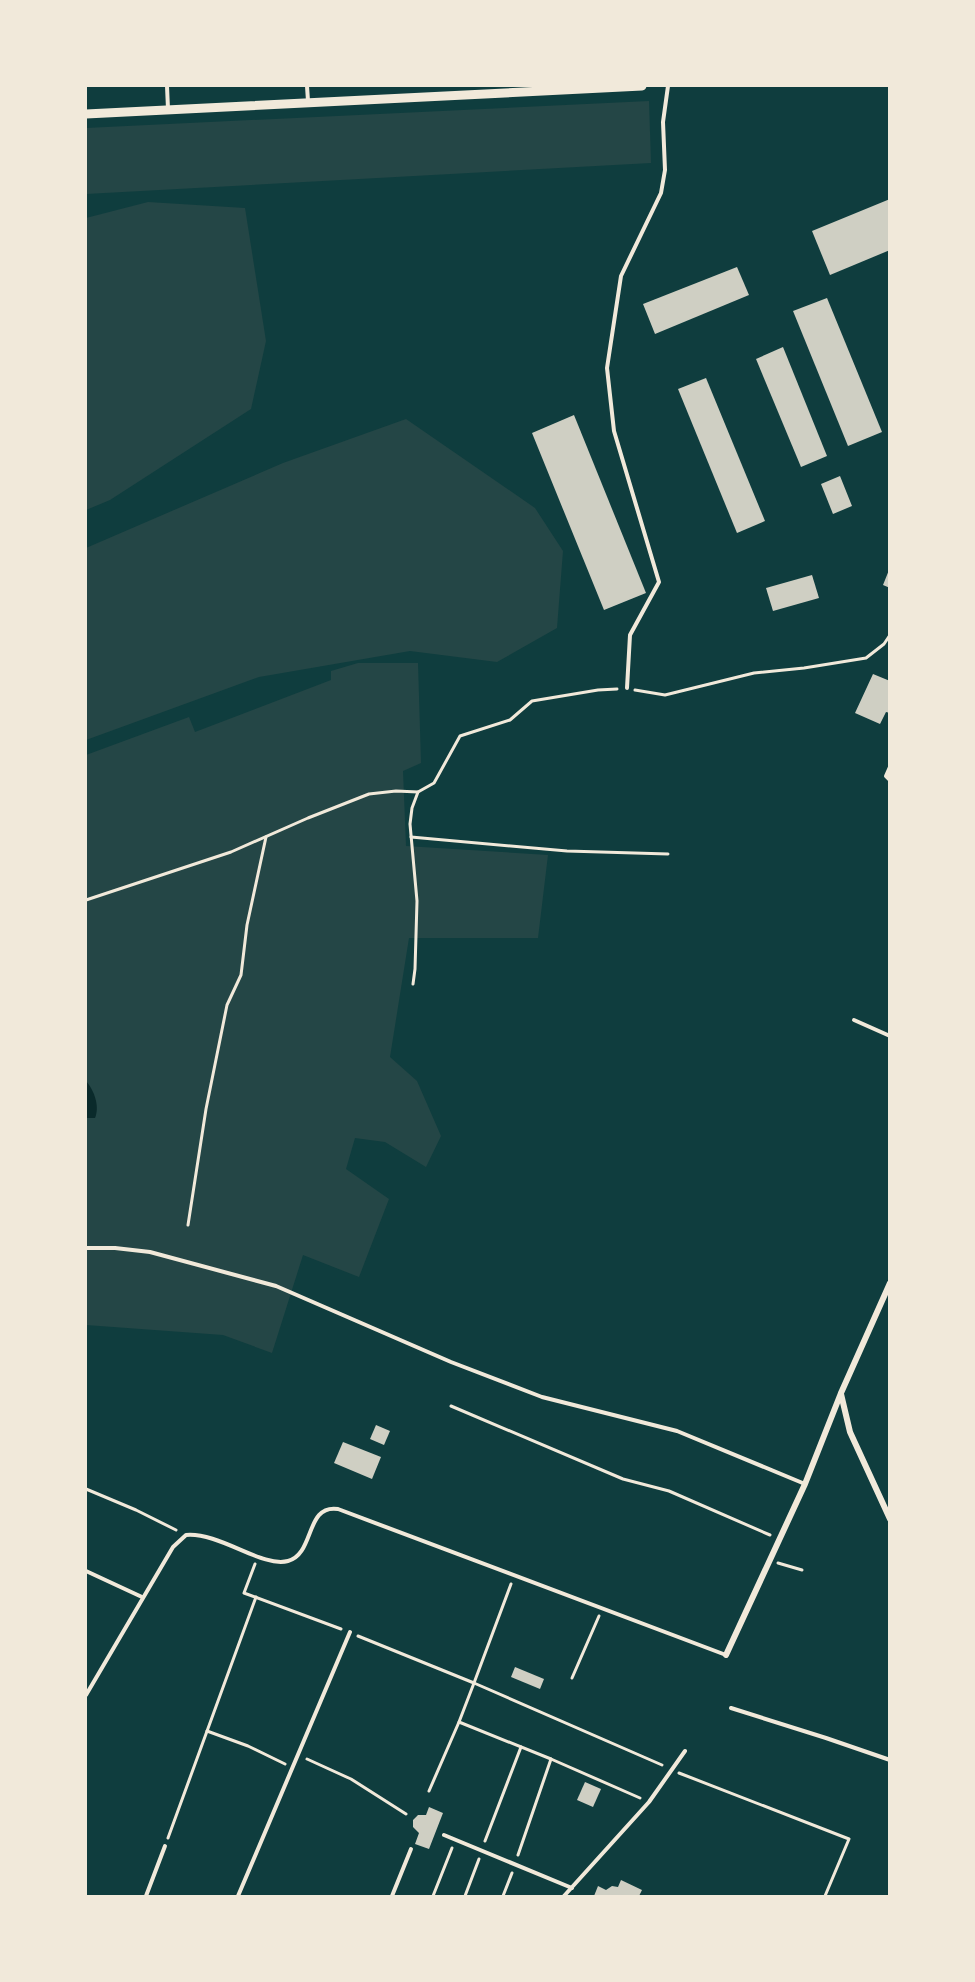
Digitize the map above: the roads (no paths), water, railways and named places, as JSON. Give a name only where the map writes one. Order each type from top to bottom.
[{"type":"street","points":[[86,114],[530,88],[642,86]]},
{"type":"street","points":[[726,1656],[805,1484],[841,1393],[890,1283]]},
{"type":"street","points":[[841,1393],[850,1432],[890,1519]]},
{"type":"lane","points":[[167,86],[168,109]]},
{"type":"lane","points":[[307,86],[308,102]]},
{"type":"lane","points":[[627,688],[630,635],[659,582],[614,431],[607,369],[621,276],[661,193],[665,170],[663,122],[668,86]]},
{"type":"lane","points":[[890,767],[885,776],[890,780]]},
{"type":"lane","points":[[854,1020],[890,1036]]},
{"type":"lane","points":[[86,1248],[115,1248],[150,1252],[276,1286],[542,1398],[677,1431],[805,1484]]},
{"type":"lane","points":[[86,1695],[173,1547],[186,1535],[207,1536],[270,1561],[285,1562],[294,1559],[301,1551],[318,1516],[330,1508],[515,1575],[726,1656]]},
{"type":"lane","points":[[86,1571],[142,1597]]},
{"type":"lane","points":[[238,1896],[350,1632]]},
{"type":"lane","points":[[731,1708],[890,1760]]},
{"type":"lane","points":[[564,1896],[649,1802],[686,1751]]},
{"type":"lane","points":[[444,1835],[572,1888]]},
{"type":"lane","points":[[146,1896],[165,1846]]},
{"type":"lane","points":[[392,1896],[411,1849]]}]
